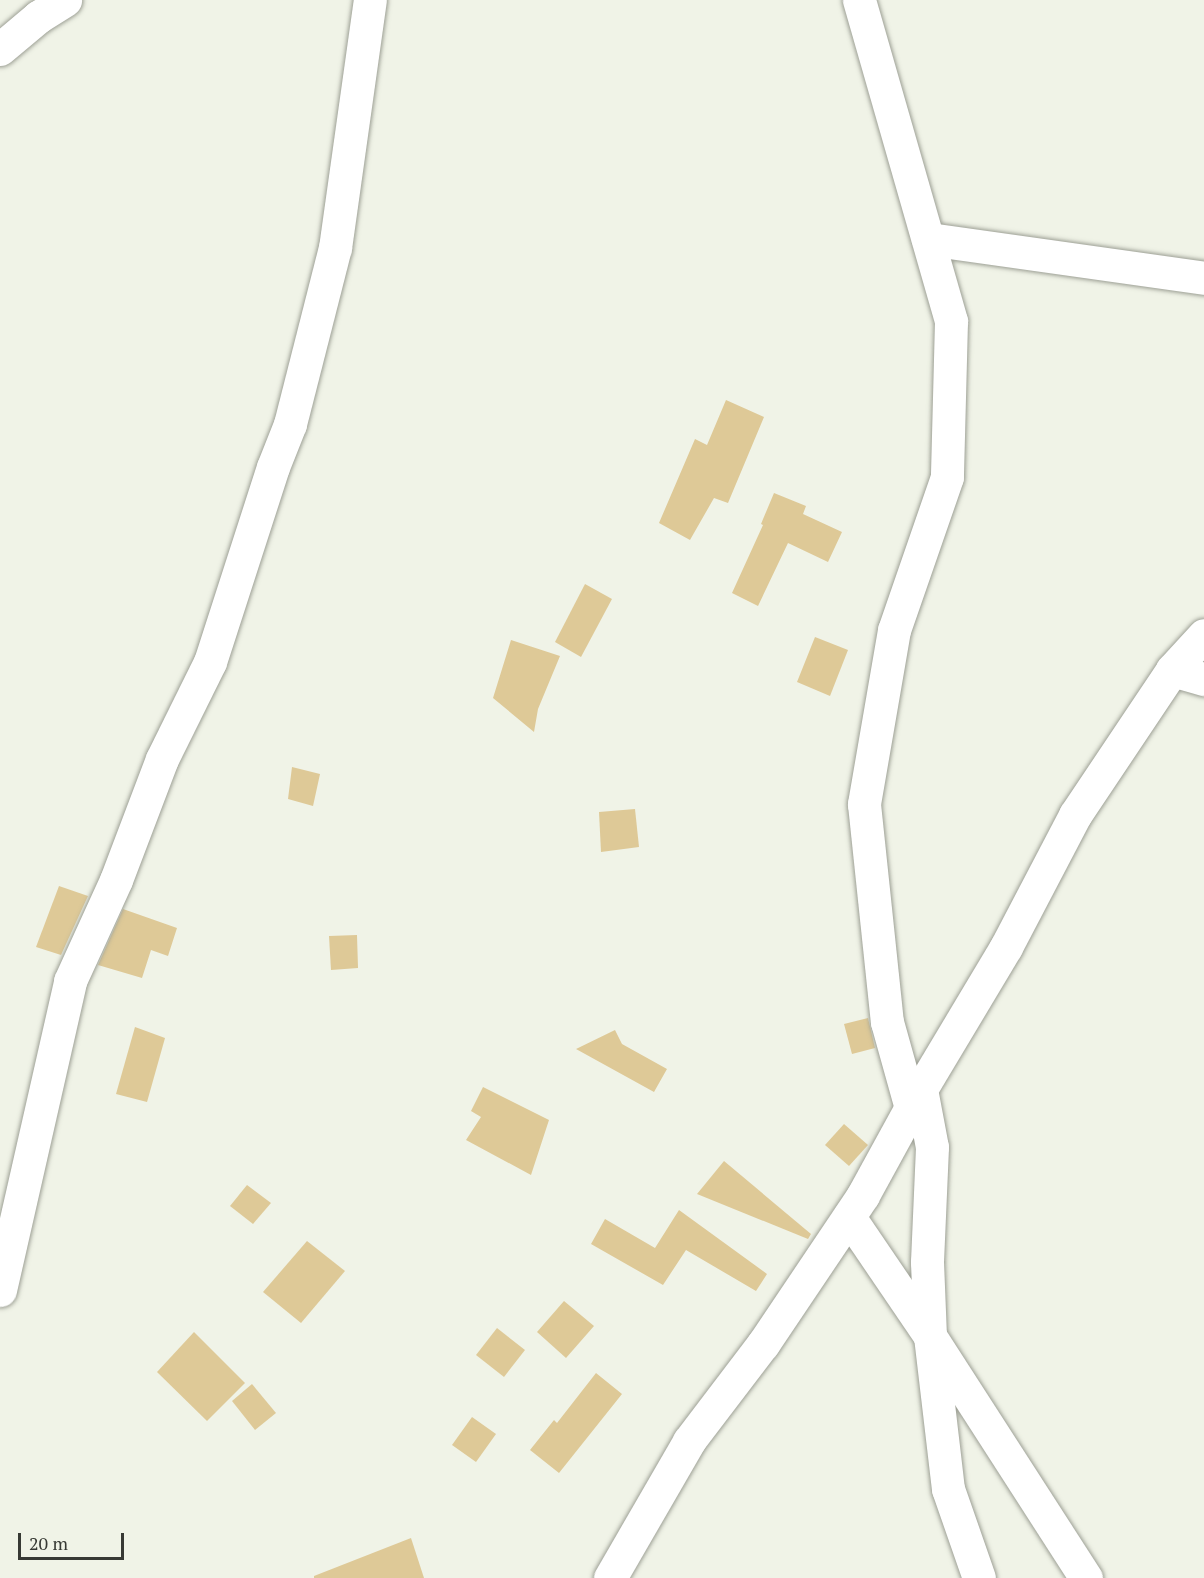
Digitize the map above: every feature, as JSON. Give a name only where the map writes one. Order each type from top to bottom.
[{"type":"street","points":[[3,41],[64,0]]},
{"type":"street","points":[[0,1290],[70,981],[116,880],[162,759],[210,662],[273,467],[290,424],[335,248],[370,0]]},
{"type":"street","points":[[859,0],[951,321],[947,477],[894,630],[864,804],[887,1022],[932,1147],[927,1262],[930,1336],[948,1489],[979,1578]]},
{"type":"street","points":[[928,239],[1204,278]]},
{"type":"street","points":[[610,1578],[689,1441],[763,1344],[849,1216],[1006,947],[1075,815],[1172,670],[1204,634]]},
{"type":"street","points":[[1172,670],[1204,679]]},
{"type":"street","points":[[849,1216],[930,1336],[1086,1578]]},
{"type":"building","points":[[726,400],[764,417],[728,503],[714,498],[690,540],[659,523],[695,439],[707,445]]},
{"type":"building","points":[[774,493],[806,506],[803,514],[842,532],[828,562],[788,543],[758,606],[732,593],[763,525],[761,524]]},
{"type":"building","points":[[585,584],[612,599],[581,657],[555,642]]},
{"type":"building","points":[[815,637],[848,650],[830,696],[797,682]]},
{"type":"building","points":[[511,640],[560,656],[538,709],[534,732],[493,698]]},
{"type":"building","points":[[292,767],[320,774],[313,806],[288,799]]},
{"type":"building","points":[[635,809],[639,847],[601,852],[599,812]]},
{"type":"building","points":[[59,886],[88,896],[61,955],[36,947]]},
{"type":"building","points":[[123,909],[177,928],[168,956],[151,950],[142,978],[98,965]]},
{"type":"building","points":[[357,935],[358,968],[331,970],[329,936]]},
{"type":"building","points":[[868,1018],[875,1048],[852,1054],[844,1024]]},
{"type":"building","points":[[135,1027],[165,1038],[147,1102],[116,1094]]},
{"type":"building","points":[[615,1030],[622,1044],[667,1069],[654,1092],[576,1049]]},
{"type":"building","points":[[483,1087],[549,1120],[531,1175],[466,1140],[481,1117],[471,1111]]},
{"type":"building","points":[[844,1124],[868,1145],[849,1166],[825,1145]]},
{"type":"building","points":[[724,1161],[811,1234],[808,1239],[697,1194]]},
{"type":"building","points":[[247,1185],[271,1203],[253,1224],[230,1206]]},
{"type":"building","points":[[679,1210],[767,1274],[756,1291],[686,1250],[663,1285],[591,1244],[605,1219],[655,1248]]},
{"type":"building","points":[[307,1241],[345,1271],[301,1323],[263,1292]]},
{"type":"building","points":[[564,1301],[594,1326],[566,1358],[537,1332]]},
{"type":"building","points":[[497,1328],[525,1350],[504,1377],[476,1355]]},
{"type":"building","points":[[194,1332],[245,1383],[207,1421],[157,1372]]},
{"type":"building","points":[[596,1373],[622,1394],[559,1473],[530,1450],[554,1420],[557,1423]]},
{"type":"building","points":[[252,1384],[276,1413],[255,1430],[232,1401]]},
{"type":"building","points":[[472,1417],[496,1434],[476,1462],[452,1445]]},
{"type":"building","points":[[411,1538],[424,1578],[314,1578],[314,1576]]}]
